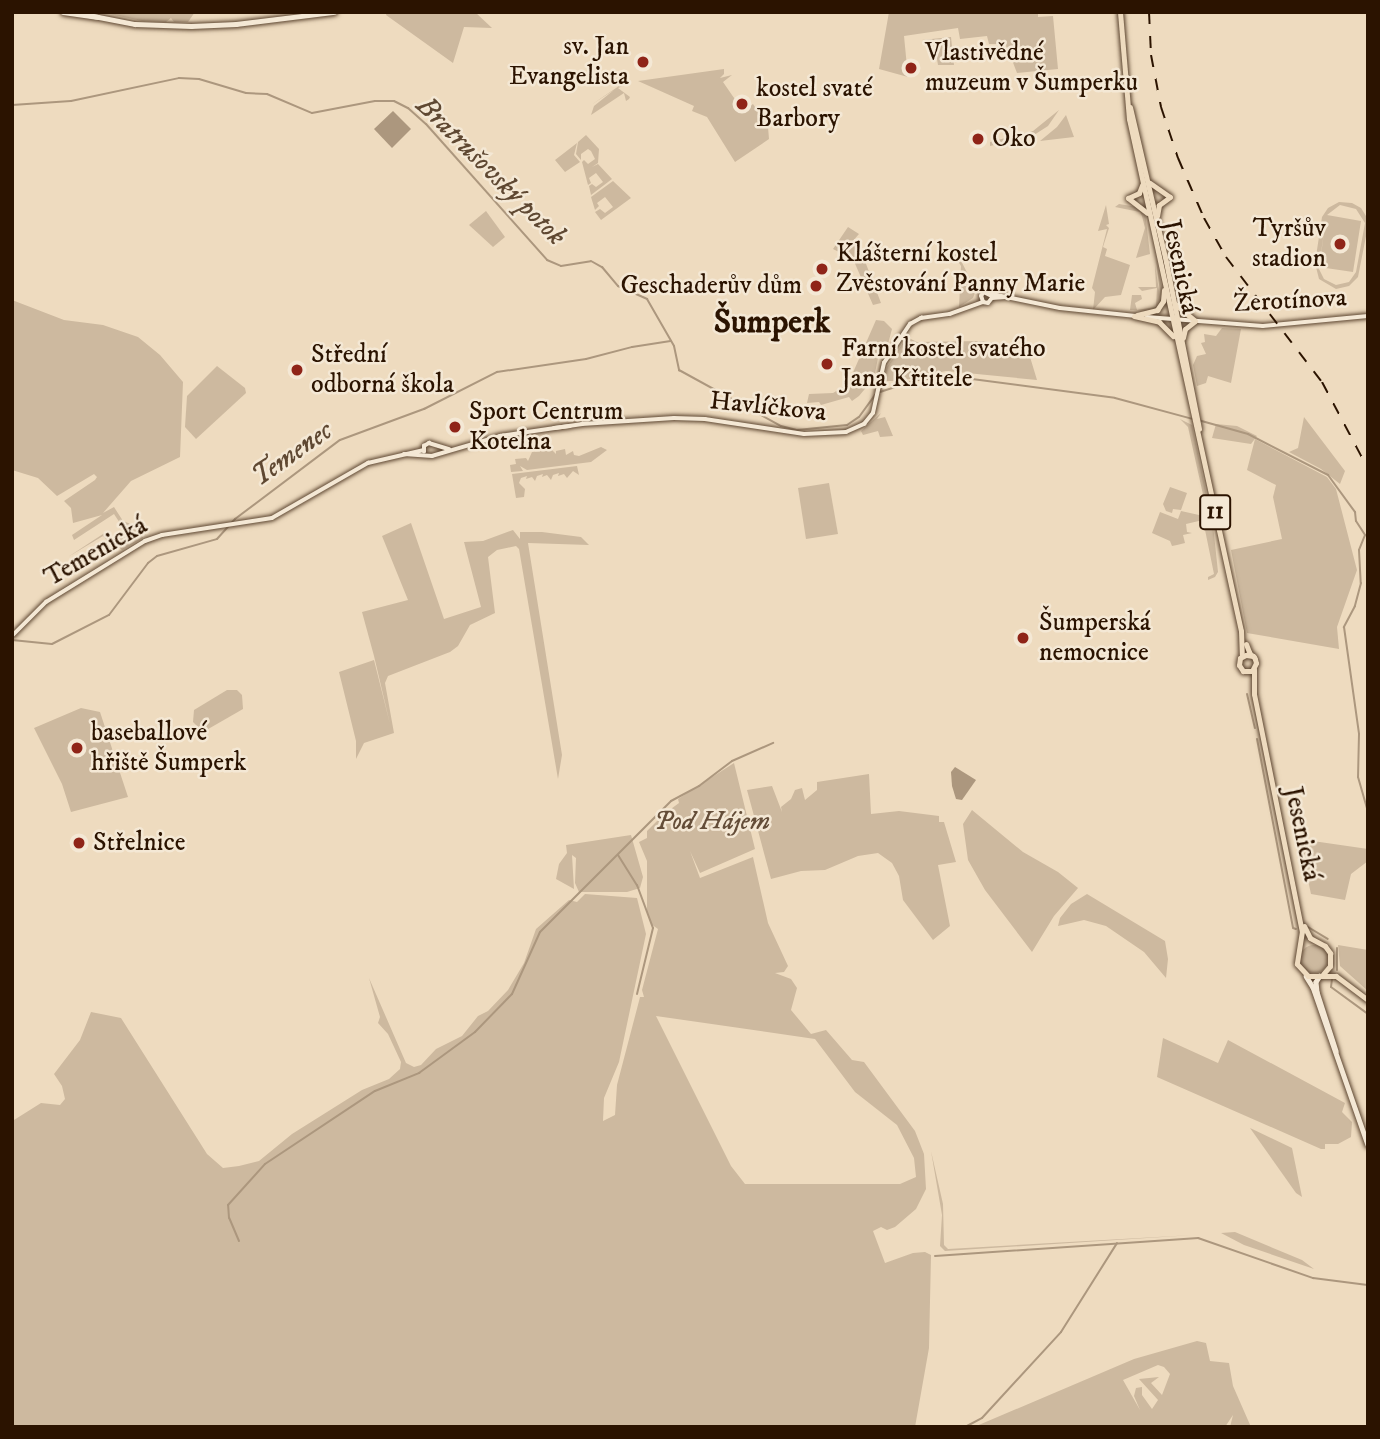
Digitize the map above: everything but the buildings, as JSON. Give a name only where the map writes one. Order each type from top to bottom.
[{"type":"main road","points":[[63,12],[145,24],[203,26],[334,12]]},
{"type":"main road","points":[[73,12],[113,19]]},
{"type":"main road","name":"Jesenická","points":[[1120,12],[1128,99],[1164,284],[1175,319]]},
{"type":"main road","name":"Jesenická","points":[[1128,99],[1148,182],[1241,631],[1242,656],[1238,663],[1254,694]]},
{"type":"main road","points":[[1142,176],[1140,191],[1128,198],[1142,207],[1150,217]]},
{"type":"main road","points":[[1148,182],[1170,197],[1158,208],[1157,230]]},
{"type":"main road","points":[[1134,316],[1151,313],[1160,308],[1164,284]]},
{"type":"main road","points":[[1173,301],[1183,314],[1195,321],[1184,330],[1180,345]]},
{"type":"main road","points":[[1134,316],[1163,325],[1180,345]]},
{"type":"main road","name":"Jesenická","points":[[1241,631],[1256,663],[1254,694],[1296,899],[1302,937],[1300,950]]},
{"type":"main road","points":[[1242,656],[1253,656]]},
{"type":"main road","points":[[1243,671],[1254,670]]},
{"type":"main road","name":"Jesenická","points":[[1296,899],[1307,935],[1319,943]]},
{"type":"main road","points":[[1300,950],[1307,943],[1319,943]]},
{"type":"main road","name":"11","points":[[1319,943],[1328,950],[1331,962]]},
{"type":"main road","name":"11","points":[[1300,950],[1297,962],[1303,973]]},
{"type":"main road","points":[[1345,983],[1331,962],[1317,980],[1317,992],[1346,1089]]},
{"type":"main road","points":[[1303,973],[1311,976],[1334,975],[1368,1000]]},
{"type":"main road","points":[[1303,973],[1313,987],[1346,1089],[1368,1145]]},
{"type":"street","name":"Žerotínova","points":[[876,407],[884,363],[914,322],[967,307],[982,299],[985,291],[992,296],[1059,308],[1263,326],[1368,316]]},
{"type":"street","name":"Žerotínova","points":[[982,299],[988,303],[992,296]]},
{"type":"street","name":"Havlíčkova","points":[[686,418],[788,432],[839,433],[864,424],[876,407]]},
{"type":"street","name":"Temenická","points":[[424,452],[429,443],[437,450],[451,450],[500,436],[548,429],[686,418]]},
{"type":"street","name":"Temenická","points":[[13,635],[46,602],[145,541],[162,535],[232,527],[272,518],[373,460],[424,452],[431,456],[437,450]]},
{"type":"green space","points":[[101,12],[195,12],[188,22],[174,22],[171,18],[166,22],[142,21]]},
{"type":"green space","points":[[387,12],[475,12],[492,28],[464,27],[453,63],[386,15]]},
{"type":"green space","points":[[889,12],[1038,12],[1038,17],[1053,16],[1058,69],[1017,73],[1012,60],[1008,60],[1006,44],[989,44],[987,36],[960,39],[958,28],[904,36],[908,77],[879,69]]},
{"type":"green space","points":[[951,37],[954,65],[938,65],[934,41],[922,40]]},
{"type":"green space","points":[[724,69],[720,78],[732,75],[723,82],[743,111],[753,104],[768,127],[769,139],[735,162],[707,117],[692,111],[694,106],[638,81]]},
{"type":"green space","points":[[619,86],[623,86],[618,88],[630,97],[629,99],[626,101],[624,93],[591,115],[594,106],[614,90],[591,105]]},
{"type":"green space","points":[[1059,110],[1048,126],[1034,135],[990,146],[990,142],[1033,131]]},
{"type":"green space","points":[[1066,115],[1074,137],[1040,141],[1057,127]]},
{"type":"green space","points":[[586,135],[599,149],[598,163],[592,167],[598,164],[612,179],[591,195],[589,186],[592,184],[596,187],[603,182],[596,173],[589,178],[591,183],[588,185],[582,162],[584,160],[588,164],[595,159],[591,151],[588,149],[581,154],[581,160],[576,154],[578,142]]},
{"type":"green space","points":[[577,143],[574,155],[580,162],[565,172],[555,160]]},
{"type":"green space","points":[[613,181],[631,198],[601,220],[595,212],[600,209],[605,213],[613,207],[605,197],[597,203],[599,206],[595,210],[591,197]]},
{"type":"green space","name":"Tyršův stadion","points":[[1339,202],[1352,203],[1361,208],[1366,216],[1368,226],[1358,277],[1349,286],[1336,289],[1319,279],[1315,263],[1322,217],[1328,208]],"holes":[[[1340,205],[1356,209],[1365,223],[1356,272],[1349,282],[1336,285],[1324,279],[1319,267],[1353,272],[1361,221],[1327,215]]]},
{"type":"green space","points":[[1119,204],[1137,207],[1145,212],[1150,254],[1136,258],[1145,228],[1142,216],[1140,212],[1115,207]]},
{"type":"green space","points":[[1106,205],[1109,224],[1106,225],[1109,228],[1103,247],[1107,249],[1105,256],[1130,265],[1121,295],[1105,297],[1093,310],[1095,292],[1092,288],[1107,229],[1098,231]]},
{"type":"green space","points":[[486,211],[505,237],[493,247],[469,225]]},
{"type":"green space","points":[[848,227],[859,234],[852,242],[863,256],[881,303],[873,305],[853,259],[833,249]]},
{"type":"green space","points":[[957,253],[976,290],[973,298],[959,307],[961,266],[954,255]]},
{"type":"green space","points":[[1156,258],[1162,288],[1161,302]]},
{"type":"green space","points":[[1155,265],[1161,302],[1155,309],[1148,311],[1130,310],[1132,295],[1141,295],[1142,299],[1135,303],[1137,310],[1156,307],[1157,288],[1142,291],[1138,287],[1156,287]]},
{"type":"green space","points":[[12,300],[64,320],[103,325],[138,337],[160,355],[183,382],[180,457],[131,481],[103,513],[114,507],[123,521],[141,528],[143,538],[122,550],[117,546],[116,551],[103,536],[68,557],[106,532],[113,542],[127,534],[114,514],[74,540],[72,535],[102,515],[73,523],[71,508],[64,501],[95,480],[97,477],[94,474],[57,496],[38,478],[12,470]]},
{"type":"green space","points":[[876,320],[884,321],[892,329],[888,344],[878,358],[874,378],[852,401],[849,397],[821,405],[819,402],[807,403],[809,394],[833,393],[848,384]]},
{"type":"green space","points":[[1222,328],[1241,329],[1231,383],[1208,376],[1206,383],[1197,386],[1193,365],[1197,356],[1206,354],[1201,343],[1205,342],[1204,334],[1216,336]]},
{"type":"green space","points":[[907,337],[917,342],[982,341],[1027,347],[1037,380],[946,371],[900,381],[883,381],[887,367]]},
{"type":"green space","points":[[217,366],[245,388],[246,393],[196,439],[185,427],[187,396]]},
{"type":"green space","points":[[881,413],[877,419],[885,417],[893,436],[880,437],[878,431],[863,435],[861,431]]},
{"type":"green space","points":[[1304,417],[1345,471],[1340,484],[1321,469],[1289,452],[1298,448]]},
{"type":"green space","points":[[1180,419],[1192,425],[1213,525],[1218,572],[1208,580],[1208,577],[1214,574],[1203,520],[1186,524],[1187,532],[1192,533],[1183,535],[1185,543],[1172,546],[1170,541],[1152,533],[1160,512],[1178,519],[1181,511],[1208,517],[1188,427]]},
{"type":"green space","points":[[1216,424],[1237,426],[1257,436],[1251,444],[1212,438]]},
{"type":"green space","points":[[1255,439],[1327,477],[1336,489],[1357,570],[1337,627],[1339,649],[1247,633],[1231,550],[1282,539],[1273,497],[1276,485],[1247,470]]},
{"type":"green space","points":[[601,447],[607,450],[591,462],[527,470],[520,466],[523,471],[511,472],[510,465],[516,464],[515,459],[526,458],[528,461],[532,452],[552,450],[556,454],[556,451],[565,449],[566,455],[573,451],[574,455],[579,456]]},
{"type":"green space","points":[[577,466],[579,475],[573,471],[567,478],[564,474],[558,476],[559,473],[553,475],[551,480],[547,475],[542,477],[543,474],[537,476],[535,481],[532,477],[521,478],[519,483],[525,489],[524,497],[516,498],[512,474]]},
{"type":"green space","points":[[829,483],[838,534],[806,539],[798,488]]},
{"type":"green space","points":[[1170,487],[1187,493],[1181,510],[1173,509],[1172,513],[1166,511],[1163,504]]},
{"type":"green space","points":[[411,523],[444,619],[481,607],[464,542],[483,541],[513,530],[520,539],[520,532],[542,532],[581,537],[589,545],[528,543],[562,755],[558,779],[519,549],[516,546],[497,550],[488,557],[495,613],[470,625],[458,646],[450,652],[388,676],[385,683],[394,733],[364,743],[356,759],[356,741],[339,672],[374,660],[390,724],[374,656],[362,612],[408,600],[382,536]]},
{"type":"green space","points":[[227,690],[237,690],[242,695],[243,709],[203,732],[193,722],[194,710]]},
{"type":"green space","name":"baseballové hřiště Šumperk","points":[[81,708],[100,712],[128,797],[71,812],[62,784],[34,728]]},
{"type":"green space","name":"Pod Hájem","points":[[734,763],[755,849],[700,873],[690,851],[700,878],[753,857],[768,923],[788,966],[784,972],[775,973],[791,979],[797,988],[791,1010],[811,1034],[826,1030],[852,1060],[864,1062],[915,1131],[924,1154],[926,1189],[916,1209],[895,1227],[887,1230],[881,1227],[873,1231],[885,1263],[913,1253],[925,1252],[931,1255],[929,1348],[915,1427],[12,1427],[12,1117],[14,1120],[41,1103],[60,1105],[65,1099],[62,1086],[54,1074],[80,1040],[91,1012],[121,1018],[207,1154],[223,1168],[239,1166],[259,1161],[292,1134],[362,1090],[389,1079],[400,1069],[401,1062],[388,1034],[378,1023],[380,1017],[369,978],[406,1063],[414,1067],[421,1065],[436,1049],[462,1036],[478,1016],[488,1011],[508,990],[524,963],[536,929],[569,900],[577,902],[585,894],[637,898],[646,934],[619,1062],[604,1098],[603,1121],[615,1115],[617,1085],[640,997],[644,997],[642,990],[658,929],[651,924],[647,912],[647,861],[639,842],[647,838],[647,831],[659,819],[662,823],[660,817],[679,803],[678,799]],"holes":[[[656,1016],[815,1039],[855,1092],[897,1125],[914,1158],[916,1177],[900,1184],[745,1184],[731,1166]]]},
{"type":"green space","points":[[869,774],[871,814],[899,811],[939,816],[939,822],[944,822],[956,862],[938,865],[950,926],[933,940],[903,900],[899,876],[892,863],[878,853],[858,856],[825,870],[801,871],[771,879],[747,790],[772,786],[782,812],[781,807],[791,799],[795,790],[802,788],[805,800],[817,790],[817,782]]},
{"type":"green space","points":[[972,810],[1023,852],[1058,872],[1078,888],[1054,916],[1032,952],[985,890],[968,860],[963,824]]},
{"type":"green space","points":[[631,835],[643,877],[640,888],[627,892],[579,892],[575,883],[576,858],[572,855],[574,889],[556,879],[559,864],[567,853],[566,845]]},
{"type":"green space","points":[[1299,839],[1368,849],[1368,861],[1351,874],[1345,900],[1311,894]]},
{"type":"green space","points":[[1087,894],[1165,941],[1168,959],[1166,978],[1144,952],[1106,926],[1084,920],[1058,926],[1060,918],[1071,904]]},
{"type":"green space","points":[[1314,945],[1324,949],[1328,959],[1324,969],[1314,973],[1304,969],[1300,959],[1304,949]]},
{"type":"green space","points":[[1338,945],[1368,950],[1368,991],[1340,966]]},
{"type":"green space","points":[[1163,1038],[1218,1063],[1228,1040],[1345,1103],[1342,1112],[1352,1122],[1351,1137],[1338,1144],[1325,1144],[1325,1149],[1321,1149],[1157,1077]]},
{"type":"green space","points":[[1250,1128],[1292,1148],[1302,1197],[1296,1193]]},
{"type":"green space","points":[[931,1151],[943,1204],[944,1245],[948,1249],[1193,1235],[945,1251],[940,1246],[942,1215]]},
{"type":"green space","points":[[1235,1232],[1302,1260],[1314,1269],[1244,1245],[1221,1233]]},
{"type":"green space","points":[[1197,1341],[1206,1343],[1210,1361],[1229,1363],[1233,1386],[1251,1427],[1230,1427],[1233,1415],[1225,1427],[974,1427],[1134,1359]],"holes":[[[1158,1365],[1170,1374],[1162,1395],[1151,1383],[1159,1377],[1139,1379],[1158,1400],[1152,1409],[1142,1395],[1142,1387],[1136,1388],[1134,1396],[1140,1410],[1123,1380]]]},
{"type":"shaded area","points":[[393,111],[411,129],[392,148],[374,129]]},
{"type":"shaded area","points":[[955,767],[976,780],[962,800],[956,799],[952,786],[951,772]]},
{"type":"waterway","name":"Bratrušovský potok","points":[[12,105],[71,101],[179,78],[199,79],[246,93],[267,94],[312,113],[375,101],[394,101],[408,108],[426,124],[547,260],[561,266],[591,261],[602,267],[618,286],[647,299],[674,346],[679,370],[781,426],[797,430],[847,425],[859,417],[875,395]]},
{"type":"waterway","name":"Temenec","points":[[12,640],[52,644],[109,615],[148,563],[157,556],[217,539],[235,519],[340,440],[424,409],[497,372],[586,359],[632,347],[671,341]]},
{"type":"waterway","name":"Bratrušovský potok","points":[[880,392],[918,380],[949,376],[1115,398],[1193,419]]},
{"type":"waterway","name":"Bratrušovský potok","points":[[1198,420],[1248,434],[1328,475],[1355,512],[1356,521],[1365,535],[1359,550],[1361,583],[1355,606],[1344,627],[1359,734],[1358,777],[1368,813]]},
{"type":"waterway","points":[[1247,694],[1255,728]]},
{"type":"waterway","points":[[1257,739],[1293,928],[1296,929]]},
{"type":"waterway","points":[[239,1241],[229,1218],[228,1205],[265,1164],[375,1091],[419,1073],[475,1032],[512,994],[540,932],[671,801],[699,786],[732,761],[773,743]]},
{"type":"waterway","points":[[618,855],[637,885],[653,928],[637,994]]},
{"type":"waterway","points":[[1308,927],[1328,939]]},
{"type":"waterway","points":[[1337,948],[1337,970]]},
{"type":"waterway","points":[[1332,979],[1331,987],[1368,1014]]},
{"type":"waterway","points":[[935,1256],[1198,1238],[1313,1278],[1368,1285]]},
{"type":"waterway","points":[[965,1427],[982,1418],[1061,1332],[1117,1243]]},
{"type":"railway","points":[[1149,12],[1151,55],[1161,107],[1178,158],[1204,218],[1226,257],[1322,382],[1368,469]]},
{"type":"place","name":"sv. Jan Evangelista","points":[[643,62]]},
{"type":"place","name":"Vlastivědné muzeum v Šumperku","points":[[911,68]]},
{"type":"place","name":"kostel svaté Barbory","points":[[742,104]]},
{"type":"place","name":"Oko","points":[[978,139]]},
{"type":"place","name":"Tyršův stadion","points":[[1340,244]]},
{"type":"place","name":"Klášterní kostel Zvěstování Panny Marie","points":[[822,269]]},
{"type":"place","name":"Geschaderův dům","points":[[816,286]]},
{"type":"place","name":"Farní kostel svatého Jana Křtitele","points":[[827,364]]},
{"type":"place","name":"Střední odborná škola","points":[[297,370]]},
{"type":"place","name":"Sport Centrum Kotelna","points":[[455,427]]},
{"type":"place","name":"Šumperská nemocnice","points":[[1023,638]]},
{"type":"place","name":"baseballové hřiště Šumperk","points":[[77,748]]},
{"type":"place","name":"Střelnice","points":[[79,843]]},
{"type":"district","name":"Šumperk","points":[[772,323]]}]
